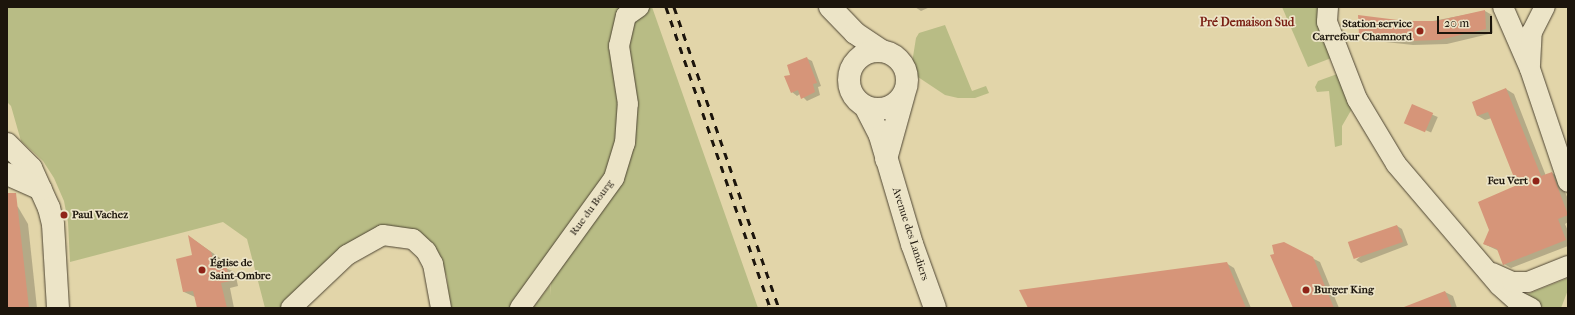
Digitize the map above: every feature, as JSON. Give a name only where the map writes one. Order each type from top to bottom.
[{"type":"main road","points":[[827,7],[844,41],[851,68],[849,86],[855,99],[866,108],[877,110],[888,108],[898,102],[904,94]]},
{"type":"main road","points":[[830,7],[855,33],[882,51],[890,54],[904,68],[907,84],[886,159]]},
{"type":"main road","points":[[851,68],[864,54],[882,51]]},
{"type":"main road","name":"Avenue des Landiers","points":[[866,108],[880,136],[886,159],[935,308]]},
{"type":"main road","points":[[7,144],[31,168],[41,189],[53,224],[58,308]]},
{"type":"main road","points":[[7,174],[41,189]]},
{"type":"street","points":[[1328,7],[1328,22],[1366,119],[1396,164],[1486,270],[1517,301],[1531,308]]},
{"type":"street","points":[[1503,7],[1530,69],[1568,182]]},
{"type":"street","points":[[1530,69],[1532,32],[1545,7]]},
{"type":"street","name":"Rue du Bourg","points":[[520,308],[614,178],[625,143],[628,104],[618,46],[626,16],[637,8]]},
{"type":"street","points":[[1555,140],[1568,167]]},
{"type":"street","points":[[291,308],[347,255],[369,240],[383,234],[413,239],[426,251],[433,264],[441,308]]},
{"type":"street","points":[[1486,270],[1512,282],[1528,282],[1568,266]]},
{"type":"green space","points":[[7,7],[652,7],[758,308],[533,308],[550,285],[550,296],[552,252],[509,308],[450,308],[447,277],[434,245],[378,233],[295,308],[265,308],[247,239],[223,222],[70,262],[68,222],[64,201],[54,178],[43,161],[21,141],[11,106],[7,102]]},
{"type":"green space","points":[[1282,7],[1320,7],[1334,57],[1308,67]]},
{"type":"green space","points":[[945,25],[972,91],[986,86],[989,93],[975,98],[958,98],[945,95],[918,77],[912,63],[916,38],[919,33]]},
{"type":"green space","points":[[1340,73],[1353,107],[1342,126],[1342,145],[1335,147],[1329,91],[1317,92],[1315,87],[1318,81]]},
{"type":"green space","points":[[1568,278],[1568,290],[1561,308],[1546,308],[1528,301],[1525,295]]},
{"type":"building","points":[[1485,10],[1486,29],[1439,40],[1405,41],[1359,36],[1358,15],[1406,21],[1436,21]]},
{"type":"building","points":[[807,57],[817,83],[813,84],[815,92],[801,99],[798,90],[791,93],[784,76],[790,75],[787,65]]},
{"type":"building","name":"Feu Vert","points":[[1506,88],[1541,176],[1552,172],[1568,215],[1558,219],[1566,240],[1503,265],[1497,249],[1483,244],[1489,230],[1478,202],[1517,185],[1488,112],[1477,116],[1472,102]]},
{"type":"building","points":[[1412,104],[1433,113],[1425,132],[1404,123]]},
{"type":"building","points":[[7,193],[16,193],[29,308],[7,308]]},
{"type":"building","points":[[1397,225],[1403,242],[1354,259],[1348,242]]},
{"type":"building","name":"Église de Saint-Ombre","points":[[188,235],[211,252],[216,267],[226,265],[230,281],[221,283],[227,308],[197,308],[193,291],[183,292],[176,259],[192,255]]},
{"type":"building","name":"Burger King","points":[[1284,242],[1313,257],[1334,308],[1293,308],[1270,255],[1274,254],[1272,245]]},
{"type":"building","points":[[1227,262],[1246,308],[1028,308],[1019,290]]},
{"type":"building","points":[[1445,291],[1452,308],[1404,308],[1404,307]]},
{"type":"railway","points":[[666,7],[770,308]]},
{"type":"railway","points":[[674,7],[779,308]]},
{"type":"place","name":"Station-service Carrefour Chamnord","points":[[1420,31]]},
{"type":"place","name":"Feu Vert","points":[[1536,181]]},
{"type":"place","name":"Paul Vachez","points":[[64,215]]},
{"type":"place","name":"Église de Saint-Ombre","points":[[202,270]]},
{"type":"place","name":"Burger King","points":[[1306,290]]},
{"type":"district","name":"Pré Demaison Sud","points":[[1247,23]]}]
